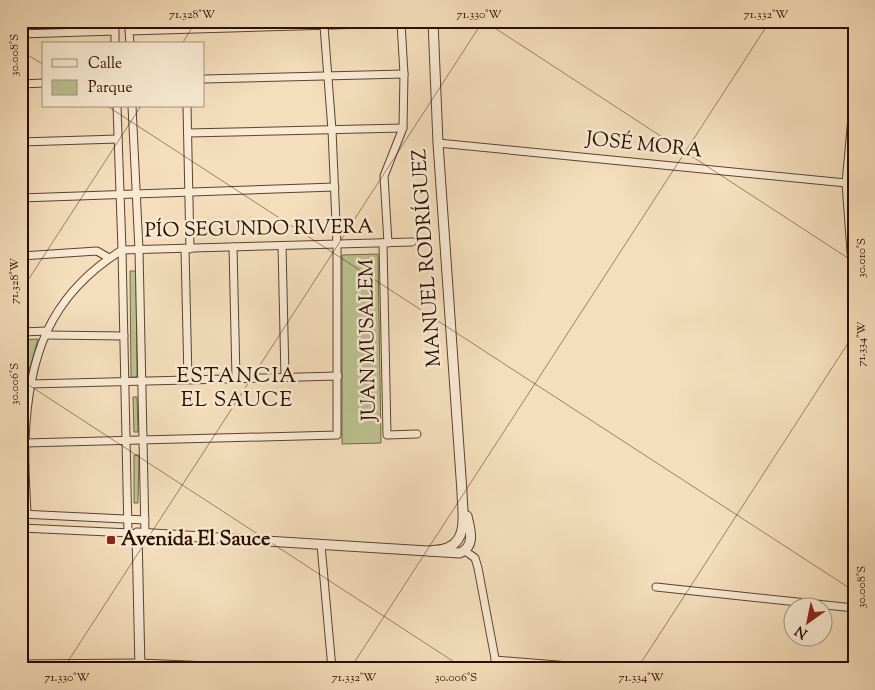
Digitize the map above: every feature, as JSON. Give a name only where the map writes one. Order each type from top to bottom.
[{"type":"street","name":"MANUEL RODRÍGUEZ","points":[[430,552],[448,548],[454,544],[463,526],[438,143],[433,21]]},
{"type":"street","points":[[130,42],[129,30],[324,26],[401,22],[404,74],[404,128],[384,176],[386,243]]},
{"type":"street","points":[[25,443],[337,434],[337,246],[332,130],[324,26]]},
{"type":"street","points":[[21,34],[115,31],[115,42]]},
{"type":"street","points":[[205,79],[404,74]]},
{"type":"street","points":[[21,84],[42,83]]},
{"type":"street","points":[[854,96],[846,183],[854,293]]},
{"type":"street","points":[[117,108],[128,520],[137,533]]},
{"type":"street","points":[[132,108],[139,250],[145,520],[137,533],[140,666]]},
{"type":"street","points":[[187,108],[189,192],[188,379]]},
{"type":"street","points":[[188,133],[404,128]]},
{"type":"street","points":[[21,142],[118,139]]},
{"type":"street","name":"JOSÉ MORA","points":[[438,143],[846,183]]},
{"type":"street","points":[[21,198],[335,187]]},
{"type":"street","name":"PÍO SEGUNDO RIVERA","points":[[24,514],[25,443],[30,384],[36,359],[46,333],[72,292],[92,272],[110,258],[122,250],[337,246],[412,242]]},
{"type":"street","name":"JUAN MUSALEM","points":[[386,243],[387,435],[417,434]]},
{"type":"street","points":[[282,246],[285,377]]},
{"type":"street","points":[[233,247],[236,378]]},
{"type":"street","points":[[21,256],[97,251],[110,258]]},
{"type":"street","points":[[21,332],[124,336]]},
{"type":"street","points":[[30,384],[338,376]]},
{"type":"street","name":"MANUEL RODRÍGUEZ","points":[[462,492],[471,537],[470,545],[465,551]]},
{"type":"street","points":[[24,514],[145,520]]},
{"type":"street","points":[[21,528],[137,533],[430,552],[460,553],[465,551],[475,558],[478,568],[497,669]]},
{"type":"street","points":[[321,545],[332,669]]},
{"type":"street","points":[[656,587],[854,608]]},
{"type":"street","points":[[495,660],[607,669]]},
{"type":"street","points":[[21,664],[276,669]]},
{"type":"green space","points":[[378,254],[381,443],[342,444],[342,255]]},
{"type":"green space","points":[[130,271],[136,271],[137,377],[131,377]]},
{"type":"green space","points":[[38,339],[29,371],[21,422],[21,340]]},
{"type":"green space","points":[[133,397],[137,397],[138,432],[134,432]]},
{"type":"green space","points":[[134,455],[139,455],[138,503],[134,503]]},
{"type":"place","name":"Avenida El Sauce","points":[[111,540]]},
{"type":"district","name":"ESTANCIA EL SAUCE","points":[[237,389]]}]
